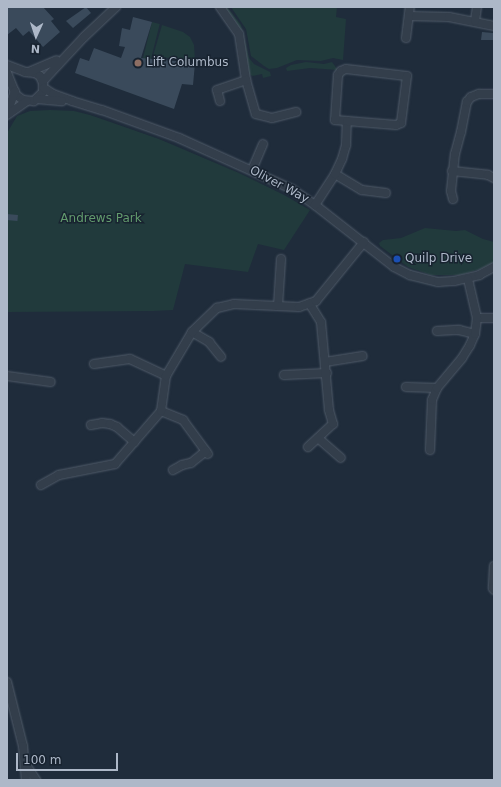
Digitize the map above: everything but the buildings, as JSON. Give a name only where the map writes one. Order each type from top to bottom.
[{"type":"street","points":[[7,115],[27,101],[37,99],[40,96],[43,84],[68,54],[116,7]]},
{"type":"street","points":[[220,7],[239,34],[246,80],[256,114],[272,118],[296,112]]},
{"type":"street","points":[[406,38],[410,7]]},
{"type":"street","points":[[475,21],[478,7]]},
{"type":"street","points":[[410,16],[449,17],[494,26]]},
{"type":"street","points":[[7,115],[17,78],[27,72],[52,64],[68,54]]},
{"type":"street","points":[[7,65],[27,72],[35,73],[43,84]]},
{"type":"street","points":[[346,69],[407,76],[402,123],[396,125],[347,121],[335,120],[338,75],[341,71],[346,69]]},
{"type":"street","points":[[7,73],[19,98],[27,101]]},
{"type":"street","points":[[220,101],[217,90],[246,80]]},
{"type":"street","name":"Oliver Way","points":[[43,84],[52,94],[102,110],[179,138],[292,189],[364,242],[394,267],[410,275],[438,282],[468,278],[494,267]]},
{"type":"street","points":[[453,199],[451,191],[452,171],[466,102],[471,97],[479,94],[494,94]]},
{"type":"street","name":"Oliver Way","points":[[37,99],[72,101]]},
{"type":"street","points":[[315,205],[335,174],[342,159],[346,145],[347,121]]},
{"type":"street","points":[[252,170],[263,144]]},
{"type":"street","points":[[452,171],[488,175],[494,178]]},
{"type":"street","points":[[335,174],[362,190],[386,193]]},
{"type":"street","points":[[41,485],[59,475],[115,464],[161,411],[166,376],[192,332],[217,308],[234,304],[299,307],[316,301],[364,242]]},
{"type":"street","points":[[278,306],[281,259]]},
{"type":"street","points":[[430,450],[432,400],[437,388],[462,358],[475,334],[477,318],[468,278]]},
{"type":"street","points":[[308,447],[333,424],[329,410],[326,362],[321,322],[309,303]]},
{"type":"street","points":[[477,318],[494,318]]},
{"type":"street","points":[[437,331],[459,330],[475,334]]},
{"type":"street","points":[[192,332],[209,342],[221,357]]},
{"type":"street","points":[[326,362],[363,356]]},
{"type":"street","points":[[94,364],[130,359],[166,376]]},
{"type":"street","points":[[284,375],[327,373]]},
{"type":"street","points":[[7,376],[51,382]]},
{"type":"street","points":[[406,387],[437,388]]},
{"type":"street","points":[[161,411],[183,420],[207,452],[191,463],[182,465],[173,470]]},
{"type":"street","points":[[91,425],[102,423],[110,424],[134,442]]},
{"type":"street","points":[[318,438],[341,458]]},
{"type":"street","points":[[494,566],[494,590]]},
{"type":"street","points":[[7,682],[19,724],[26,765],[26,780]]},
{"type":"street","points":[[26,765],[36,780]]},
{"type":"green space","points":[[224,7],[227,7],[241,25],[249,58],[254,64],[270,72],[271,76],[263,78],[262,74],[253,76],[247,73],[241,33],[234,19]]},
{"type":"green space","points":[[231,7],[337,7],[336,17],[346,19],[343,60],[333,58],[321,61],[297,60],[277,68],[269,69],[251,56],[246,29]]},
{"type":"green space","points":[[152,22],[160,24],[151,61],[143,59]]},
{"type":"green space","points":[[162,25],[183,32],[190,37],[194,45],[195,61],[153,56]]},
{"type":"green space","points":[[306,62],[324,64],[332,62],[338,70],[310,68],[287,71],[286,68],[291,65]]},
{"type":"green space","name":"Andrews Park","points":[[30,111],[74,111],[90,115],[159,139],[239,173],[284,195],[310,210],[284,250],[258,244],[248,272],[185,264],[173,310],[7,312],[7,133],[17,116]]},
{"type":"green space","points":[[425,228],[456,231],[465,230],[483,239],[494,242],[494,262],[480,269],[460,275],[431,275],[408,267],[380,246],[379,243],[383,240],[401,238]]},
{"type":"place","name":"Lift Columbus","points":[[138,63]]},
{"type":"place","name":"Quilp Drive","points":[[397,259]]}]
